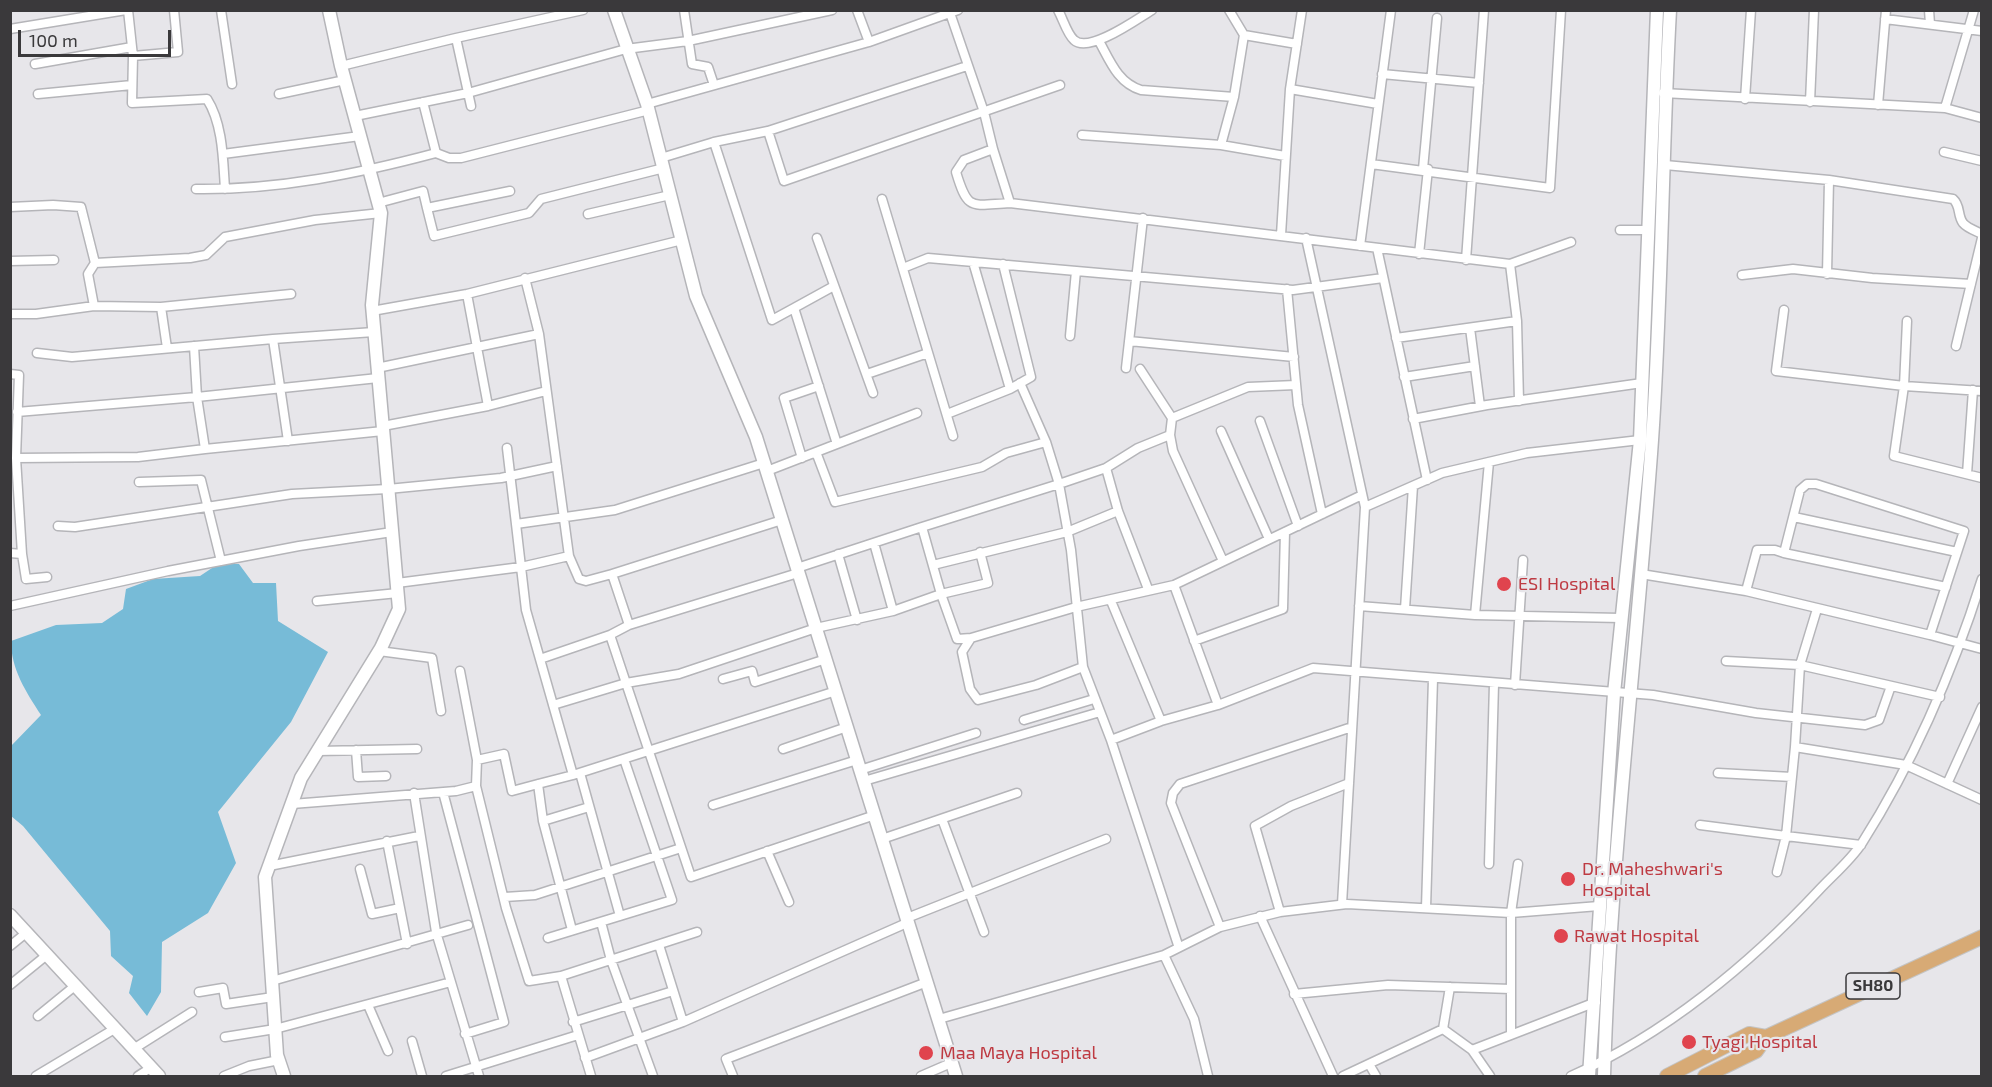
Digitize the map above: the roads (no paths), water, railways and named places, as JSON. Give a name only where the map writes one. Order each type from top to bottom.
[{"type":"main road","name":"SH80","points":[[1705,1077],[1756,1052],[1766,1037],[1982,937]]},
{"type":"main road","name":"SH80","points":[[1667,1077],[1749,1034],[1766,1037]]},
{"type":"street","points":[[10,28],[127,10],[133,52],[132,103],[207,99],[211,106],[223,154],[225,189]]},
{"type":"street","points":[[35,64],[133,52],[178,52],[174,10]]},
{"type":"street","points":[[221,10],[232,84]]},
{"type":"street","points":[[284,1077],[275,1029],[265,877],[302,778],[379,651],[399,609],[372,311],[380,208],[341,66],[329,10]]},
{"type":"street","points":[[341,66],[583,10]]},
{"type":"street","points":[[614,10],[648,107],[696,296],[765,467],[956,1077]]},
{"type":"street","points":[[684,10],[692,64],[708,67],[714,85]]},
{"type":"street","points":[[355,117],[468,93],[626,49],[688,40],[832,10]]},
{"type":"street","points":[[857,10],[869,42]]},
{"type":"street","points":[[1058,10],[1074,40],[1084,45],[1099,41],[1150,11]]},
{"type":"street","points":[[1221,145],[1234,97],[1244,35],[1229,10]]},
{"type":"street","points":[[1281,235],[1290,89],[1302,10]]},
{"type":"street","points":[[1360,246],[1391,10]]},
{"type":"street","points":[[1466,260],[1484,10]]},
{"type":"street","points":[[1371,164],[1425,169],[1472,178],[1550,188],[1561,10]]},
{"type":"street","points":[[1591,1072],[1599,906],[1614,693],[1640,440],[1646,230],[1657,10]]},
{"type":"street","points":[[1604,1077],[1611,904],[1656,380],[1670,10]]},
{"type":"street","points":[[1745,99],[1750,10]]},
{"type":"street","points":[[1810,102],[1814,10]]},
{"type":"street","points":[[1929,10],[1930,24]]},
{"type":"street","points":[[1945,108],[1974,10]]},
{"type":"street","points":[[196,189],[269,186],[369,171],[436,153],[449,158],[461,158],[648,107],[714,85],[869,42],[953,12],[967,66],[984,112],[1010,203]]},
{"type":"street","points":[[1878,105],[1885,15],[1930,24],[1969,27],[1982,31]]},
{"type":"street","points":[[1419,254],[1437,18]]},
{"type":"street","points":[[1244,35],[1297,44]]},
{"type":"street","points":[[456,38],[471,106]]},
{"type":"street","points":[[1099,41],[1120,78],[1128,86],[1141,90],[1234,97]]},
{"type":"street","points":[[95,263],[171,261],[206,255],[225,237],[380,208],[423,191],[434,236],[529,213],[541,199],[662,163],[714,142],[768,131],[967,66]]},
{"type":"street","points":[[1382,74],[1479,83]]},
{"type":"street","points":[[279,94],[345,80]]},
{"type":"street","points":[[38,94],[132,85]]},
{"type":"street","points":[[768,131],[781,179],[784,181],[1060,85]]},
{"type":"street","points":[[1290,89],[1378,104]]},
{"type":"street","points":[[1652,92],[1745,99],[1945,108],[1982,118]]},
{"type":"street","points":[[423,102],[436,153]]},
{"type":"street","points":[[1082,135],[1221,145],[1285,156]]},
{"type":"street","points":[[223,154],[360,136]]},
{"type":"street","points":[[714,142],[771,320],[834,286]]},
{"type":"street","points":[[993,149],[964,160],[958,165],[956,172],[962,194],[966,201],[974,205],[1010,203],[1510,264],[1571,242]]},
{"type":"street","points":[[1944,152],[1982,160]]},
{"type":"street","points":[[1665,165],[1829,180],[1953,199],[1959,206],[1961,220],[1982,236],[1956,346]]},
{"type":"street","points":[[1827,274],[1829,180]]},
{"type":"street","points":[[428,208],[510,192]]},
{"type":"street","points":[[588,214],[670,195]]},
{"type":"street","points":[[882,199],[953,436]]},
{"type":"street","points":[[10,207],[53,205],[81,207],[95,263],[88,274],[93,306]]},
{"type":"street","points":[[1126,368],[1143,218]]},
{"type":"street","points":[[1620,230],[1646,230]]},
{"type":"street","points":[[817,238],[873,393]]},
{"type":"street","points":[[1306,238],[1365,507],[1342,904]]},
{"type":"street","points":[[372,311],[467,294],[682,240]]},
{"type":"street","points":[[1377,248],[1427,480]]},
{"type":"street","points":[[903,268],[928,258],[1287,289],[1383,278]]},
{"type":"street","points":[[10,261],[54,260]]},
{"type":"street","points":[[973,262],[1010,389]]},
{"type":"street","points":[[947,414],[1010,389],[1031,377],[1003,264]]},
{"type":"street","points":[[1510,264],[1517,321],[1519,401]]},
{"type":"street","points":[[1742,275],[1793,269],[1827,274],[1971,284]]},
{"type":"street","points":[[1070,336],[1076,271]]},
{"type":"street","points":[[525,278],[539,334],[569,556],[579,579],[586,581],[612,574],[782,520]]},
{"type":"street","points":[[1287,289],[1296,385],[1322,514]]},
{"type":"street","points":[[10,314],[36,314],[93,306],[161,307],[291,294]]},
{"type":"street","points":[[467,294],[488,406]]},
{"type":"street","points":[[161,307],[167,348]]},
{"type":"street","points":[[794,308],[837,444]]},
{"type":"street","points":[[1784,310],[1776,371],[1904,386],[1977,390],[1967,474]]},
{"type":"street","points":[[1396,339],[1517,321]]},
{"type":"street","points":[[1907,321],[1904,386],[1894,456],[1982,478]]},
{"type":"street","points":[[1470,328],[1480,406]]},
{"type":"street","points":[[37,353],[72,357],[374,332]]},
{"type":"street","points":[[17,412],[280,389],[378,373],[539,334]]},
{"type":"street","points":[[273,339],[288,441]]},
{"type":"street","points":[[1129,340],[1294,357]]},
{"type":"street","points":[[194,346],[197,397],[205,449]]},
{"type":"street","points":[[867,374],[928,353]]},
{"type":"street","points":[[1404,376],[1475,366]]},
{"type":"street","points":[[1140,369],[1172,418],[1170,435],[1173,452],[1223,561]]},
{"type":"street","points":[[10,374],[19,375],[13,435],[16,458],[14,487],[26,579],[47,577]]},
{"type":"street","points":[[1020,383],[1047,442],[1059,484],[1083,667],[1111,740],[1178,945]]},
{"type":"street","points":[[1413,419],[1480,406],[1642,383]]},
{"type":"street","points":[[1172,418],[1248,387],[1296,385]]},
{"type":"street","points":[[802,458],[784,398],[819,386]]},
{"type":"street","points":[[16,458],[138,457],[288,441],[383,428],[546,391]]},
{"type":"street","points":[[516,524],[615,510],[802,458],[917,413]]},
{"type":"street","points":[[1260,421],[1298,526]]},
{"type":"street","points":[[1221,431],[1269,539]]},
{"type":"street","points":[[540,659],[610,635],[629,625],[1106,468],[1138,448],[1170,435]]},
{"type":"street","points":[[1365,507],[1442,473],[1527,453],[1640,440]]},
{"type":"street","points":[[816,452],[835,502],[982,467],[1006,453],[1047,442]]},
{"type":"street","points":[[507,448],[525,609],[553,705],[589,807],[620,916]]},
{"type":"street","points":[[1474,615],[1489,462]]},
{"type":"street","points":[[58,526],[75,527],[292,494],[388,489],[510,477],[557,466]]},
{"type":"street","points":[[1106,468],[1118,511],[1148,589]]},
{"type":"street","points":[[138,482],[201,480],[221,561]]},
{"type":"street","points":[[1784,553],[1800,490],[1807,484],[1816,484],[1964,531],[1930,635]]},
{"type":"street","points":[[1405,609],[1413,486]]},
{"type":"street","points":[[922,527],[941,594],[957,639],[971,638],[1076,607],[1111,601],[1148,589],[1173,585],[1362,495]]},
{"type":"street","points":[[933,565],[1067,532],[1118,511]]},
{"type":"street","points":[[1794,517],[1957,552]]},
{"type":"street","points":[[10,606],[221,561],[392,532]]},
{"type":"street","points":[[1194,641],[1283,609],[1285,532]]},
{"type":"street","points":[[874,543],[893,611]]},
{"type":"street","points":[[1746,591],[1757,550],[1774,550],[1946,587]]},
{"type":"street","points":[[553,705],[626,682],[679,674],[816,628],[893,611],[941,594],[988,584],[980,552]]},
{"type":"street","points":[[10,553],[22,554]]},
{"type":"street","points":[[838,555],[857,620]]},
{"type":"street","points":[[317,601],[521,567],[569,556]]},
{"type":"street","points":[[1515,685],[1523,560]]},
{"type":"street","points":[[612,574],[629,625]]},
{"type":"street","points":[[1641,574],[1746,591],[1982,649]]},
{"type":"street","points":[[1571,1077],[1591,1072],[1724,982],[1801,909],[1861,845],[1906,765],[1940,697],[1961,644],[1982,579]]},
{"type":"street","points":[[1173,585],[1218,705]]},
{"type":"street","points":[[1111,601],[1161,721]]},
{"type":"street","points":[[1359,606],[1474,615],[1621,618]]},
{"type":"street","points":[[1777,872],[1786,836],[1800,665],[1817,609]]},
{"type":"street","points":[[610,635],[691,877],[875,815]]},
{"type":"street","points":[[971,638],[962,652],[970,689],[978,700],[1036,685],[1083,667]]},
{"type":"street","points":[[379,651],[432,658],[441,711]]},
{"type":"street","points":[[723,679],[752,671],[755,682],[826,659]]},
{"type":"street","points":[[1726,661],[1800,665],[1940,697]]},
{"type":"street","points":[[1111,740],[1161,721],[1218,705],[1313,668],[1653,695],[1756,713],[1832,722],[1873,724],[1879,720],[1891,686]]},
{"type":"street","points":[[460,671],[477,760],[476,786],[529,981],[561,976],[697,932]]},
{"type":"street","points":[[1426,908],[1433,679]]},
{"type":"street","points":[[1489,864],[1494,684]]},
{"type":"street","points":[[477,760],[504,754],[512,791],[576,774],[836,692]]},
{"type":"street","points":[[1024,720],[1094,699]]},
{"type":"street","points":[[1947,783],[1982,707]]},
{"type":"street","points":[[713,805],[1100,712]]},
{"type":"street","points":[[783,749],[847,727]]},
{"type":"street","points":[[1220,927],[1171,803],[1173,793],[1180,784],[1352,727]]},
{"type":"street","points":[[861,770],[976,733]]},
{"type":"street","points":[[1795,747],[1906,765],[1982,800]]},
{"type":"street","points":[[318,752],[417,749]]},
{"type":"street","points":[[356,750],[358,777],[386,776]]},
{"type":"street","points":[[548,938],[672,900],[624,759]]},
{"type":"street","points":[[1718,773],[1792,777]]},
{"type":"street","points":[[1280,912],[1255,826],[1292,806],[1349,783]]},
{"type":"street","points":[[538,784],[543,821],[562,885],[572,930]]},
{"type":"street","points":[[292,804],[443,792],[476,786]]},
{"type":"street","points":[[443,792],[504,1022],[465,1034]]},
{"type":"street","points":[[414,793],[436,932],[479,1077]]},
{"type":"street","points":[[882,839],[1017,793]]},
{"type":"street","points":[[543,821],[589,807]]},
{"type":"street","points":[[942,819],[984,932]]},
{"type":"street","points":[[1700,825],[1861,845]]},
{"type":"street","points":[[269,866],[419,836]]},
{"type":"street","points":[[585,1058],[683,1022],[970,893],[1106,839]]},
{"type":"street","points":[[387,841],[407,944]]},
{"type":"street","points":[[505,897],[534,895],[681,848]]},
{"type":"street","points":[[767,851],[789,902]]},
{"type":"street","points":[[1511,1034],[1511,913],[1518,864]]},
{"type":"street","points":[[360,869],[372,914],[400,908]]},
{"type":"street","points":[[939,1019],[1164,955],[1178,945],[1220,927],[1280,912],[1342,904],[1511,913],[1599,906]]},
{"type":"street","points":[[10,915],[156,1072],[138,1077]]},
{"type":"street","points":[[1260,916],[1333,1077]]},
{"type":"street","points":[[601,922],[611,960],[653,1077]]},
{"type":"street","points":[[272,981],[407,944],[436,932],[468,925]]},
{"type":"street","points":[[10,946],[26,933]]},
{"type":"street","points":[[659,945],[683,1022]]},
{"type":"street","points":[[10,985],[48,954]]},
{"type":"street","points":[[1164,955],[1194,1019],[1208,1077]]},
{"type":"street","points":[[561,976],[591,1077]]},
{"type":"street","points":[[225,1037],[275,1029],[451,982]]},
{"type":"street","points":[[733,1077],[726,1059],[927,982]]},
{"type":"street","points":[[38,1016],[76,985]]},
{"type":"street","points":[[1294,994],[1388,985],[1511,989]]},
{"type":"street","points":[[1443,1029],[1450,987]]},
{"type":"street","points":[[199,992],[223,988],[226,1004],[273,997]]},
{"type":"street","points":[[573,1022],[673,991]]},
{"type":"street","points":[[1472,1050],[1596,1002]]},
{"type":"street","points":[[368,1005],[388,1051]]},
{"type":"street","points":[[135,1048],[192,1012]]},
{"type":"street","points":[[36,1077],[116,1028]]},
{"type":"street","points":[[1443,1029],[1472,1050],[1490,1077]]},
{"type":"street","points":[[1342,1077],[1443,1029]]},
{"type":"street","points":[[446,1077],[578,1035]]},
{"type":"street","points":[[412,1041],[422,1077]]},
{"type":"street","points":[[224,1077],[249,1066],[279,1060]]},
{"type":"street","points":[[921,1077],[951,1063]]},
{"type":"street","points":[[1369,1064],[1376,1077]]},
{"type":"water","points":[[218,564],[239,564],[253,583],[276,583],[278,621],[328,652],[291,722],[218,812],[236,863],[208,913],[162,942],[161,992],[147,1016],[129,993],[133,976],[111,956],[110,931],[23,826],[11,816],[11,746],[41,715],[17,671],[11,641],[56,625],[102,623],[123,609],[126,589],[153,579],[200,576]]},
{"type":"place","name":"ESI Hospital","points":[[1504,584]]},
{"type":"place","name":"Dr. Maheshwari's Hospital","points":[[1568,879]]},
{"type":"place","name":"Rawat Hospital","points":[[1561,936]]},
{"type":"place","name":"Tyagi Hospital","points":[[1689,1042]]},
{"type":"place","name":"Maa Maya Hospital","points":[[926,1053]]}]
